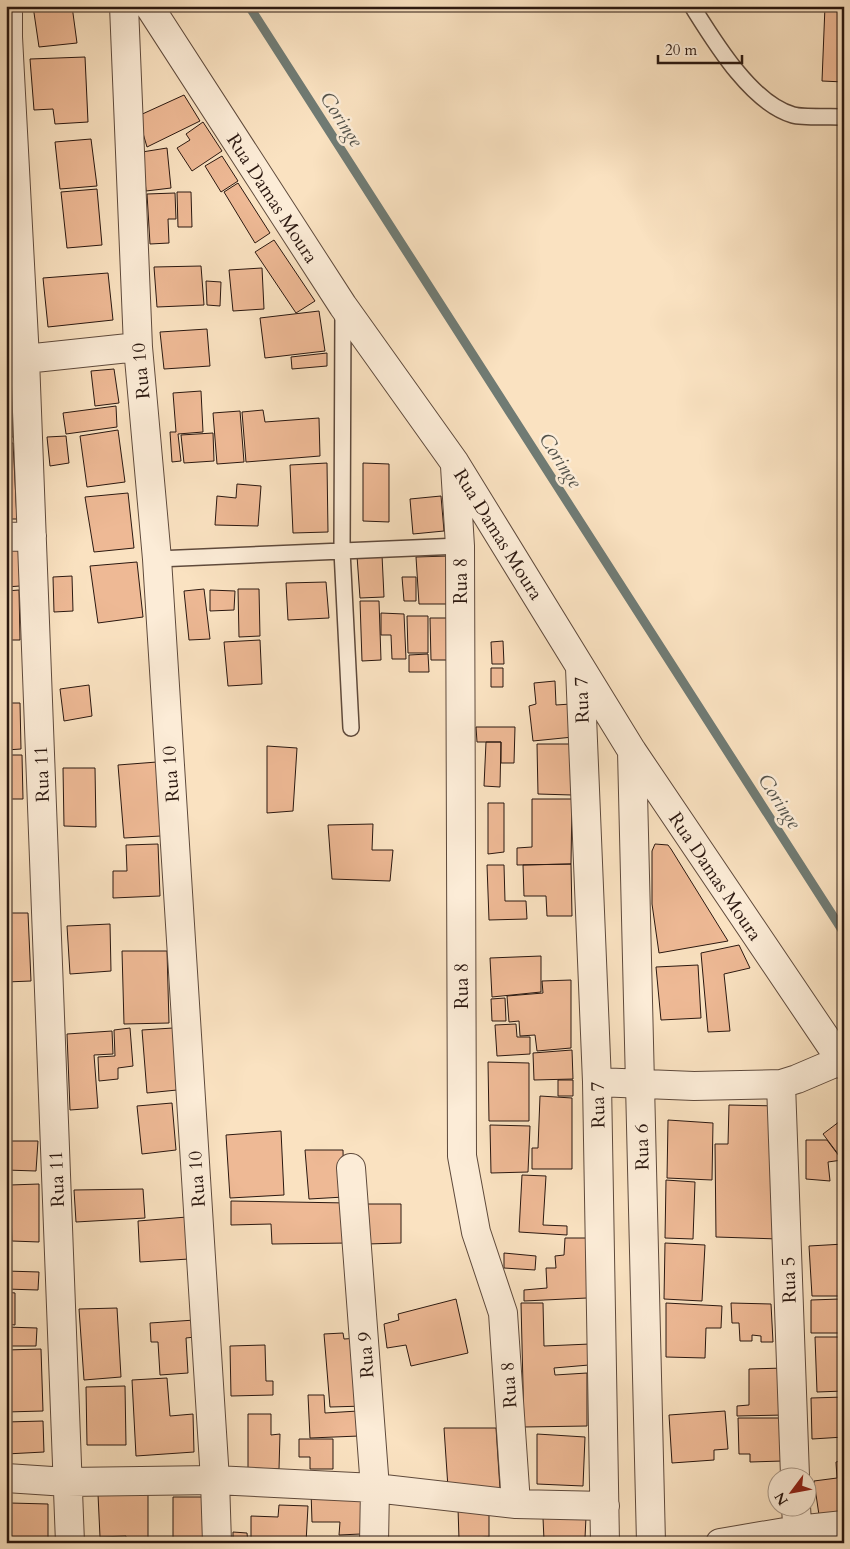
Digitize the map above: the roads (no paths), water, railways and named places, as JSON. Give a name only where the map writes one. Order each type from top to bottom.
[{"type":"street","name":"Rua 11","points":[[8,6],[7,37],[25,359],[19,536],[70,1543]]},
{"type":"street","name":"Rua 10","points":[[124,6],[138,347],[157,559],[215,1480],[216,1543]]},
{"type":"street","name":"Rua Damas Moura","points":[[149,6],[342,306],[455,462],[632,751],[843,1061]]},
{"type":"street","points":[[25,359],[138,347]]},
{"type":"street","name":"Rua 8","points":[[455,462],[460,546],[462,1156],[476,1232],[503,1313],[516,1504]]},
{"type":"street","name":"Rua 7","points":[[580,667],[597,1082],[605,1543]]},
{"type":"street","name":"Rua 6","points":[[632,751],[651,1543]]},
{"type":"street","points":[[597,1082],[694,1086],[781,1084],[797,1080],[843,1061]]},
{"type":"street","name":"Rua 5","points":[[781,1084],[795,1466]]},
{"type":"street","name":"Rua 9","points":[[351,1168],[375,1488],[374,1543]]},
{"type":"street","points":[[6,1478],[67,1482],[215,1480],[375,1488],[516,1504],[605,1506]]},
{"type":"street","points":[[720,1543],[797,1526],[844,1524]]},
{"type":"lane","points":[[692,6],[725,58],[764,100],[794,115],[844,117]]},
{"type":"lane","points":[[342,306],[342,551],[351,728]]},
{"type":"lane","points":[[157,559],[460,546]]},
{"type":"waterway","name":"Coringe","points":[[249,6],[844,933]]}]
